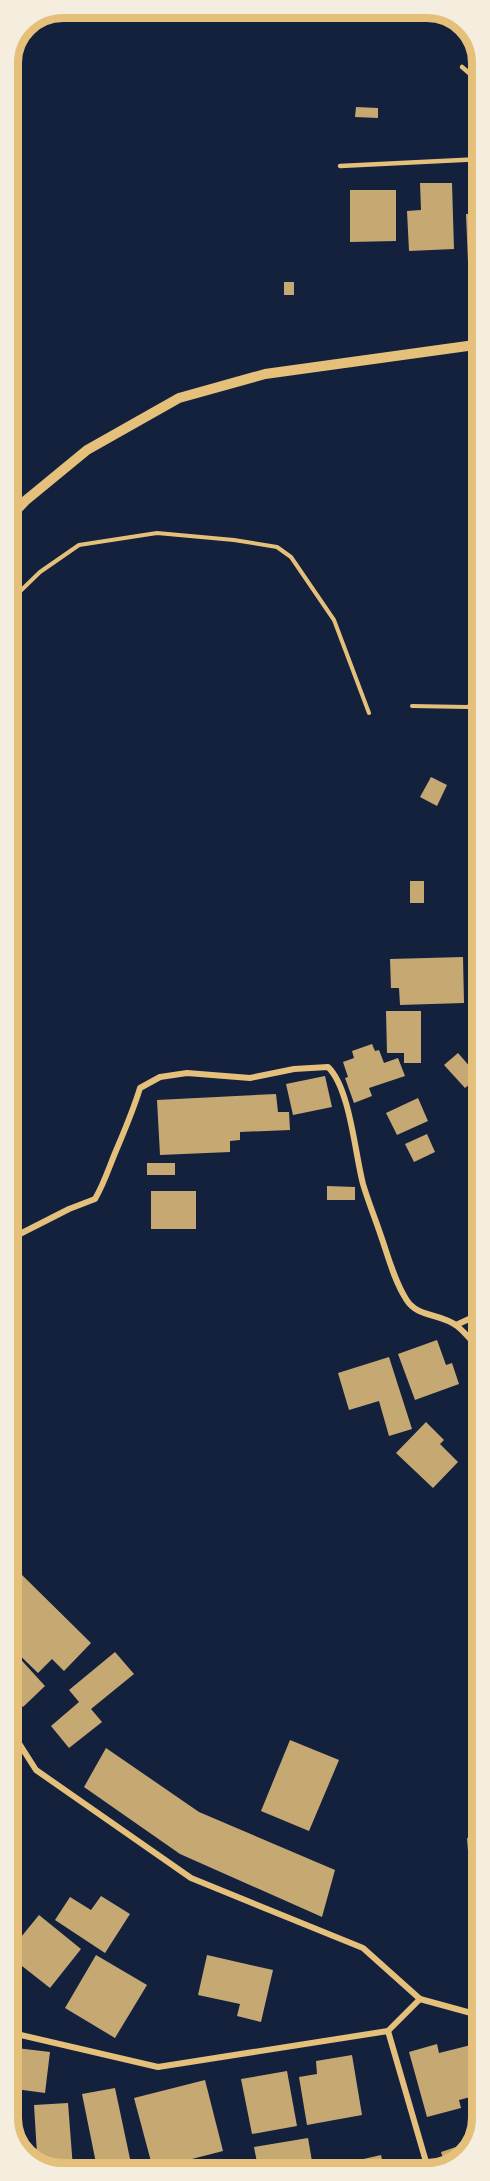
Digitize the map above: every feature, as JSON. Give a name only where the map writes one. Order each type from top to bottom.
[{"type":"street","points":[[18,508],[87,450],[179,398],[265,374],[472,345]]},
{"type":"street","points":[[18,1235],[69,1209],[95,1199],[105,1181],[141,1088],[160,1077],[187,1073],[250,1078],[294,1069],[328,1067],[333,1072],[350,1117],[363,1183],[405,1299],[411,1306],[426,1315],[442,1318],[456,1325],[472,1342]]},
{"type":"street","points":[[456,1325],[472,1318]]},
{"type":"street","points":[[18,1742],[36,1770],[191,1878],[363,1948],[420,1999],[472,2013]]},
{"type":"street","points":[[18,2034],[158,2067],[388,2031],[420,1999]]},
{"type":"street","points":[[388,2031],[426,2163]]},
{"type":"lane","points":[[462,67],[472,76]]},
{"type":"lane","points":[[340,166],[472,159]]},
{"type":"path","points":[[18,593],[40,572],[79,545],[157,533],[234,540],[277,547],[291,557],[334,620],[369,713]]},
{"type":"path","points":[[412,706],[472,705]]},
{"type":"building","points":[[356,107],[378,108],[378,118],[355,117]]},
{"type":"building","points":[[420,183],[452,183],[454,249],[409,251],[407,211],[421,210]]},
{"type":"building","points":[[350,190],[396,190],[396,241],[350,242]]},
{"type":"building","points":[[466,214],[472,214],[472,262],[468,262]]},
{"type":"building","points":[[284,282],[294,282],[294,295],[284,295]]},
{"type":"building","points":[[431,777],[447,785],[437,806],[420,797]]},
{"type":"building","points":[[410,881],[424,881],[424,903],[410,903]]},
{"type":"building","points":[[463,957],[464,1003],[400,1005],[399,988],[391,988],[390,959]]},
{"type":"building","points":[[386,1011],[421,1011],[421,1063],[404,1063],[404,1053],[387,1053]]},
{"type":"building","points":[[372,1044],[375,1051],[379,1050],[384,1063],[398,1058],[405,1076],[369,1088],[372,1096],[354,1103],[345,1078],[348,1077],[343,1062],[354,1058],[352,1051]]},
{"type":"building","points":[[458,1053],[472,1069],[472,1082],[465,1088],[444,1065]]},
{"type":"building","points":[[325,1076],[332,1107],[293,1115],[286,1084]]},
{"type":"building","points":[[276,1094],[278,1112],[289,1112],[290,1130],[240,1132],[240,1140],[230,1141],[230,1152],[160,1155],[157,1100]]},
{"type":"building","points":[[418,1098],[428,1121],[397,1135],[386,1113]]},
{"type":"building","points":[[427,1134],[435,1152],[414,1162],[405,1144]]},
{"type":"building","points":[[147,1163],[175,1163],[175,1175],[147,1175]]},
{"type":"building","points":[[327,1186],[355,1187],[355,1200],[327,1200]]},
{"type":"building","points":[[151,1191],[196,1191],[196,1229],[151,1229]]},
{"type":"building","points":[[437,1340],[446,1365],[452,1363],[459,1384],[415,1400],[398,1354]]},
{"type":"building","points":[[389,1357],[412,1429],[389,1436],[379,1401],[349,1410],[338,1373]]},
{"type":"building","points":[[426,1422],[444,1440],[440,1444],[458,1462],[433,1488],[396,1453]]},
{"type":"building","points":[[21,1574],[91,1643],[64,1671],[52,1659],[38,1673],[18,1654],[18,1577]]},
{"type":"building","points":[[470,1597],[472,1597],[472,1631]]},
{"type":"building","points":[[115,1652],[134,1674],[91,1709],[102,1722],[69,1748],[51,1726],[79,1702],[69,1690]]},
{"type":"building","points":[[18,1656],[45,1686],[23,1707],[18,1702]]},
{"type":"building","points":[[290,1740],[339,1760],[309,1831],[261,1811]]},
{"type":"building","points":[[106,1748],[199,1812],[335,1870],[322,1917],[180,1854],[84,1787]]},
{"type":"building","points":[[467,1838],[472,1838],[472,1864],[469,1864]]},
{"type":"building","points":[[101,1896],[130,1914],[105,1953],[55,1920],[70,1897],[91,1910]]},
{"type":"building","points":[[39,1915],[81,1949],[50,1988],[18,1963],[18,1941]]},
{"type":"building","points":[[96,1955],[147,1985],[115,2038],[65,2008]]},
{"type":"building","points":[[207,1955],[273,1970],[261,2022],[237,2016],[240,2004],[198,1995]]},
{"type":"building","points":[[437,2044],[439,2053],[472,2045],[472,2097],[459,2100],[461,2108],[427,2117],[409,2052]]},
{"type":"building","points":[[18,2048],[50,2052],[45,2093],[18,2089]]},
{"type":"building","points":[[352,2055],[362,2115],[307,2125],[299,2077],[317,2074],[316,2061]]},
{"type":"building","points":[[287,2071],[297,2126],[252,2134],[241,2079]]},
{"type":"building","points":[[205,2080],[223,2151],[176,2163],[151,2163],[134,2098]]},
{"type":"building","points":[[115,2088],[131,2163],[96,2163],[82,2094]]},
{"type":"building","points":[[68,2103],[73,2163],[46,2160],[36,2154],[34,2105]]},
{"type":"building","points":[[308,2138],[312,2163],[257,2163],[254,2147]]},
{"type":"building","points":[[463,2145],[457,2152],[443,2160],[441,2152]]},
{"type":"building","points":[[381,2155],[383,2163],[346,2163]]}]
